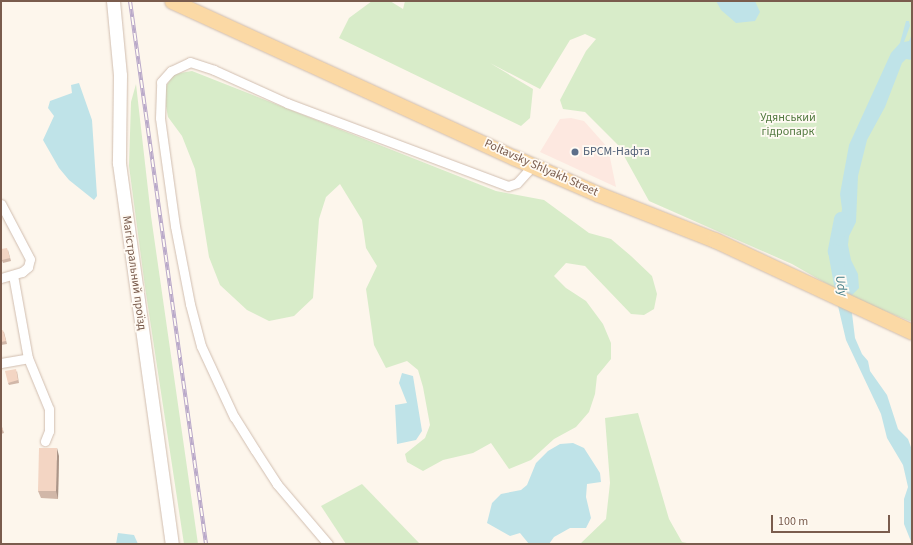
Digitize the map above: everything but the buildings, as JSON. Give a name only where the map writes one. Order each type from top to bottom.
[{"type":"main road","name":"Магістральний проїзд","points":[[113,1],[120,75],[119,163],[172,544]]},
{"type":"main road","name":"Poltavsky Shlyakh Street","points":[[172,1],[532,165],[598,194],[715,240],[912,332]]},
{"type":"street","points":[[328,544],[277,484],[255,450],[234,417],[201,346],[190,304],[175,226],[160,118],[161,82],[171,71],[190,62],[214,70],[287,103],[508,186],[517,183],[532,165]]},
{"type":"street","points":[[1,204],[30,259],[28,267],[22,272],[1,278]]},
{"type":"street","points":[[13,275],[28,358],[49,409],[49,431],[44,440]]},
{"type":"street","points":[[1,362],[28,358]]},
{"type":"shaded area","points":[[571,118],[584,121],[608,148],[616,187],[540,152],[560,119]]},
{"type":"green space","name":"Удянський гідропарк","points":[[372,1],[390,1],[403,9],[405,1],[912,1],[912,322],[850,297],[792,264],[649,201],[618,145],[585,112],[563,109],[560,100],[586,51],[596,39],[585,34],[570,40],[540,89],[490,63],[533,89],[530,118],[521,126],[339,38],[349,18]]},
{"type":"green space","points":[[192,71],[496,191],[544,200],[589,233],[611,239],[631,256],[652,276],[657,294],[654,309],[644,315],[631,314],[585,266],[566,263],[554,276],[566,288],[586,301],[603,324],[611,343],[611,359],[597,376],[595,394],[589,412],[576,427],[554,439],[531,460],[509,469],[491,443],[473,453],[443,460],[423,471],[407,462],[405,454],[425,438],[430,425],[423,387],[418,370],[407,361],[386,368],[374,345],[366,289],[377,266],[366,248],[362,220],[340,184],[326,197],[319,219],[313,298],[294,316],[269,321],[247,310],[220,285],[209,257],[195,169],[182,136],[168,117],[163,91],[174,74]]},
{"type":"green space","points":[[136,84],[151,216],[198,544],[184,544],[145,287],[129,166],[131,102]]},
{"type":"green space","points":[[638,413],[669,519],[682,542],[692,544],[580,544],[606,519],[610,483],[605,418]]},
{"type":"green space","points":[[362,484],[420,544],[346,544],[321,506]]},
{"type":"water","points":[[716,1],[755,1],[760,12],[755,21],[736,23],[721,10]]},
{"type":"water","points":[[906,21],[909,21],[910,26],[904,42],[909,41],[912,34],[912,60],[906,59],[902,63],[885,107],[867,140],[858,176],[856,222],[849,236],[848,245],[851,260],[858,274],[859,288],[850,297],[855,338],[862,354],[868,361],[870,371],[887,395],[898,429],[908,439],[912,450],[912,544],[904,524],[904,499],[908,487],[903,465],[887,438],[881,414],[846,340],[834,289],[844,281],[843,274],[840,275],[837,270],[839,256],[838,232],[842,209],[840,194],[849,145],[891,53],[900,43]]},
{"type":"water","points":[[79,83],[92,120],[97,196],[94,200],[69,180],[59,168],[43,140],[54,116],[48,108],[50,101],[72,93],[71,85]]},
{"type":"water","points":[[402,373],[413,376],[422,431],[416,440],[397,444],[395,405],[407,403],[399,383]]},
{"type":"water","points":[[573,443],[584,448],[600,473],[601,482],[587,484],[586,497],[591,518],[586,528],[570,528],[554,537],[549,544],[529,544],[520,533],[510,536],[487,523],[492,503],[501,494],[521,490],[527,485],[536,463],[548,451],[560,444]]},
{"type":"water","points":[[118,533],[134,535],[138,544],[116,544]]},
{"type":"waterway","name":"Udy","points":[[841,219],[835,251],[844,301]]},
{"type":"railway","points":[[130,1],[206,544]]},
{"type":"place","name":"БРСМ-Нафта","points":[[575,152]]}]
